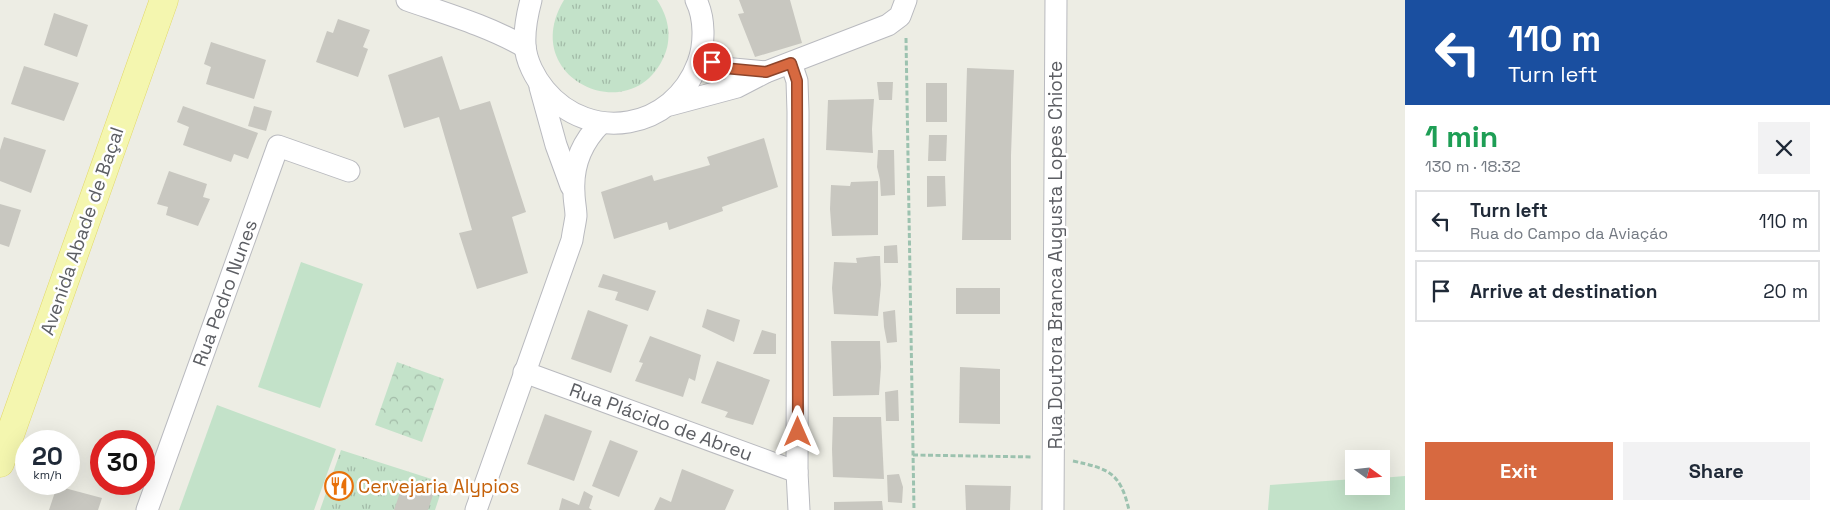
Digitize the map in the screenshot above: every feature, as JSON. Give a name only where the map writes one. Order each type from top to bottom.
[{"type":"main road","name":"Avenida Abade de Baçal","points":[[0,463],[164,0]]},
{"type":"street","points":[[407,0],[504,35],[525,47]]},
{"type":"street","points":[[532,0],[526,22],[525,47],[530,66],[539,83],[555,102],[577,116],[602,123],[625,124],[647,118],[668,106],[683,92],[694,74],[701,55],[703,30],[699,6],[696,0]]},
{"type":"street","name":"Rua Doutora Branca Augusta Lopes Chiote","points":[[1053,510],[1056,0]]},
{"type":"street","points":[[668,106],[737,86],[766,72],[888,25],[900,16],[906,1]]},
{"type":"street","points":[[701,55],[724,68],[766,72]]},
{"type":"street","points":[[791,63],[797,81],[798,112],[797,472],[799,510]]},
{"type":"street","points":[[476,510],[572,240],[576,215],[573,191],[556,145],[539,83]]},
{"type":"street","points":[[573,191],[576,166],[581,148],[590,134],[602,123]]},
{"type":"street","name":"Rua Pedro Nunes","points":[[147,510],[278,146],[348,171]]},
{"type":"street","name":"Rua Plácido de Abreu","points":[[524,372],[797,472]]},
{"type":"path","points":[[906,1],[914,510]]},
{"type":"path","points":[[913,456],[1054,457],[1101,467],[1114,476],[1125,492],[1129,510]]},
{"type":"green space","points":[[564,0],[657,0],[668,26],[668,40],[665,54],[650,77],[629,90],[607,92],[585,86],[567,72],[555,53],[553,28]]},
{"type":"green space","points":[[301,262],[363,284],[320,408],[258,387]]},
{"type":"green space","points":[[397,362],[444,379],[422,442],[375,425]]},
{"type":"green space","points":[[217,405],[336,449],[314,510],[179,510]]},
{"type":"green space","points":[[341,450],[444,483],[435,510],[320,510]]},
{"type":"green space","points":[[1405,476],[1405,510],[1268,510],[1270,485],[1345,480],[1345,495],[1390,495],[1390,477]]},
{"type":"building","points":[[739,0],[790,0],[802,43],[755,57],[738,14],[744,13]]},
{"type":"building","points":[[54,13],[88,25],[77,57],[44,45]]},
{"type":"building","points":[[338,19],[370,30],[363,47],[368,49],[358,77],[316,62],[327,31],[333,33]]},
{"type":"building","points":[[211,42],[266,60],[254,99],[206,84],[211,67],[204,64]]},
{"type":"building","points":[[442,56],[460,110],[490,101],[526,212],[512,217],[528,273],[477,289],[459,233],[472,230],[439,117],[404,128],[388,75]]},
{"type":"building","points":[[24,66],[79,83],[64,121],[11,104]]},
{"type":"building","points":[[967,68],[1014,70],[1011,240],[962,240]]},
{"type":"building","points":[[877,82],[893,82],[892,100],[879,100]]},
{"type":"building","points":[[926,83],[947,83],[947,122],[926,122]]},
{"type":"building","points":[[874,99],[873,153],[826,150],[828,100]]},
{"type":"building","points":[[183,106],[258,133],[248,159],[234,154],[231,162],[183,145],[189,127],[177,122]]},
{"type":"building","points":[[254,106],[272,111],[266,131],[248,126]]},
{"type":"building","points":[[929,135],[947,135],[946,161],[928,161]]},
{"type":"building","points":[[4,137],[46,150],[31,193],[0,181],[0,150]]},
{"type":"building","points":[[764,138],[778,187],[722,207],[723,211],[669,230],[667,222],[614,239],[601,192],[652,175],[654,181],[710,165],[707,157]]},
{"type":"building","points":[[878,150],[894,150],[895,195],[881,196],[877,167]]},
{"type":"building","points":[[169,171],[207,184],[203,197],[210,199],[198,226],[166,215],[168,207],[157,204]]},
{"type":"building","points":[[927,176],[945,176],[946,206],[927,207]]},
{"type":"building","points":[[878,181],[878,235],[832,236],[831,185],[850,186],[851,182]]},
{"type":"building","points":[[0,204],[21,210],[9,247],[0,244]]},
{"type":"building","points":[[897,245],[898,263],[884,263],[884,246]]},
{"type":"building","points":[[880,256],[881,285],[878,316],[834,314],[832,288],[834,262],[857,263],[856,258]]},
{"type":"building","points":[[603,274],[656,291],[648,311],[615,300],[618,292],[598,287]]},
{"type":"building","points":[[956,288],[1000,288],[1000,314],[956,314]]},
{"type":"building","points":[[707,309],[740,320],[734,342],[702,327]]},
{"type":"building","points":[[588,310],[628,325],[611,373],[571,359]]},
{"type":"building","points":[[895,310],[897,342],[887,343],[883,312]]},
{"type":"building","points":[[762,330],[776,334],[776,354],[753,354]]},
{"type":"building","points":[[650,336],[701,355],[695,381],[689,378],[683,397],[635,381],[643,363],[639,362]]},
{"type":"building","points":[[831,341],[880,341],[879,395],[833,396]]},
{"type":"building","points":[[717,361],[770,380],[753,425],[725,417],[728,412],[701,403]]},
{"type":"building","points":[[960,367],[1000,369],[1000,424],[959,423]]},
{"type":"building","points":[[898,390],[899,421],[886,421],[885,392]]},
{"type":"building","points":[[545,414],[592,431],[574,481],[527,464]]},
{"type":"building","points":[[833,417],[881,417],[884,479],[833,477]]},
{"type":"building","points":[[610,440],[638,451],[619,497],[592,486]]},
{"type":"building","points":[[682,469],[734,490],[725,510],[654,510],[660,497],[671,502]]},
{"type":"building","points":[[899,474],[903,487],[902,503],[888,502],[887,475]]},
{"type":"building","points":[[404,481],[434,492],[428,510],[394,510]]},
{"type":"building","points":[[965,485],[1011,486],[1010,510],[966,510]]},
{"type":"building","points":[[584,491],[593,496],[589,508],[592,510],[559,510],[562,498],[579,505]]},
{"type":"building","points":[[80,492],[102,498],[98,510],[49,510],[54,495],[80,495]]},
{"type":"building","points":[[882,501],[883,510],[834,510],[834,502]]},
{"type":"place","name":"Cervejaria Alypios","points":[[339,486]]},
{"type":"route","points":[[712,62],[724,68],[766,72],[791,63],[797,81],[798,432]]}]
